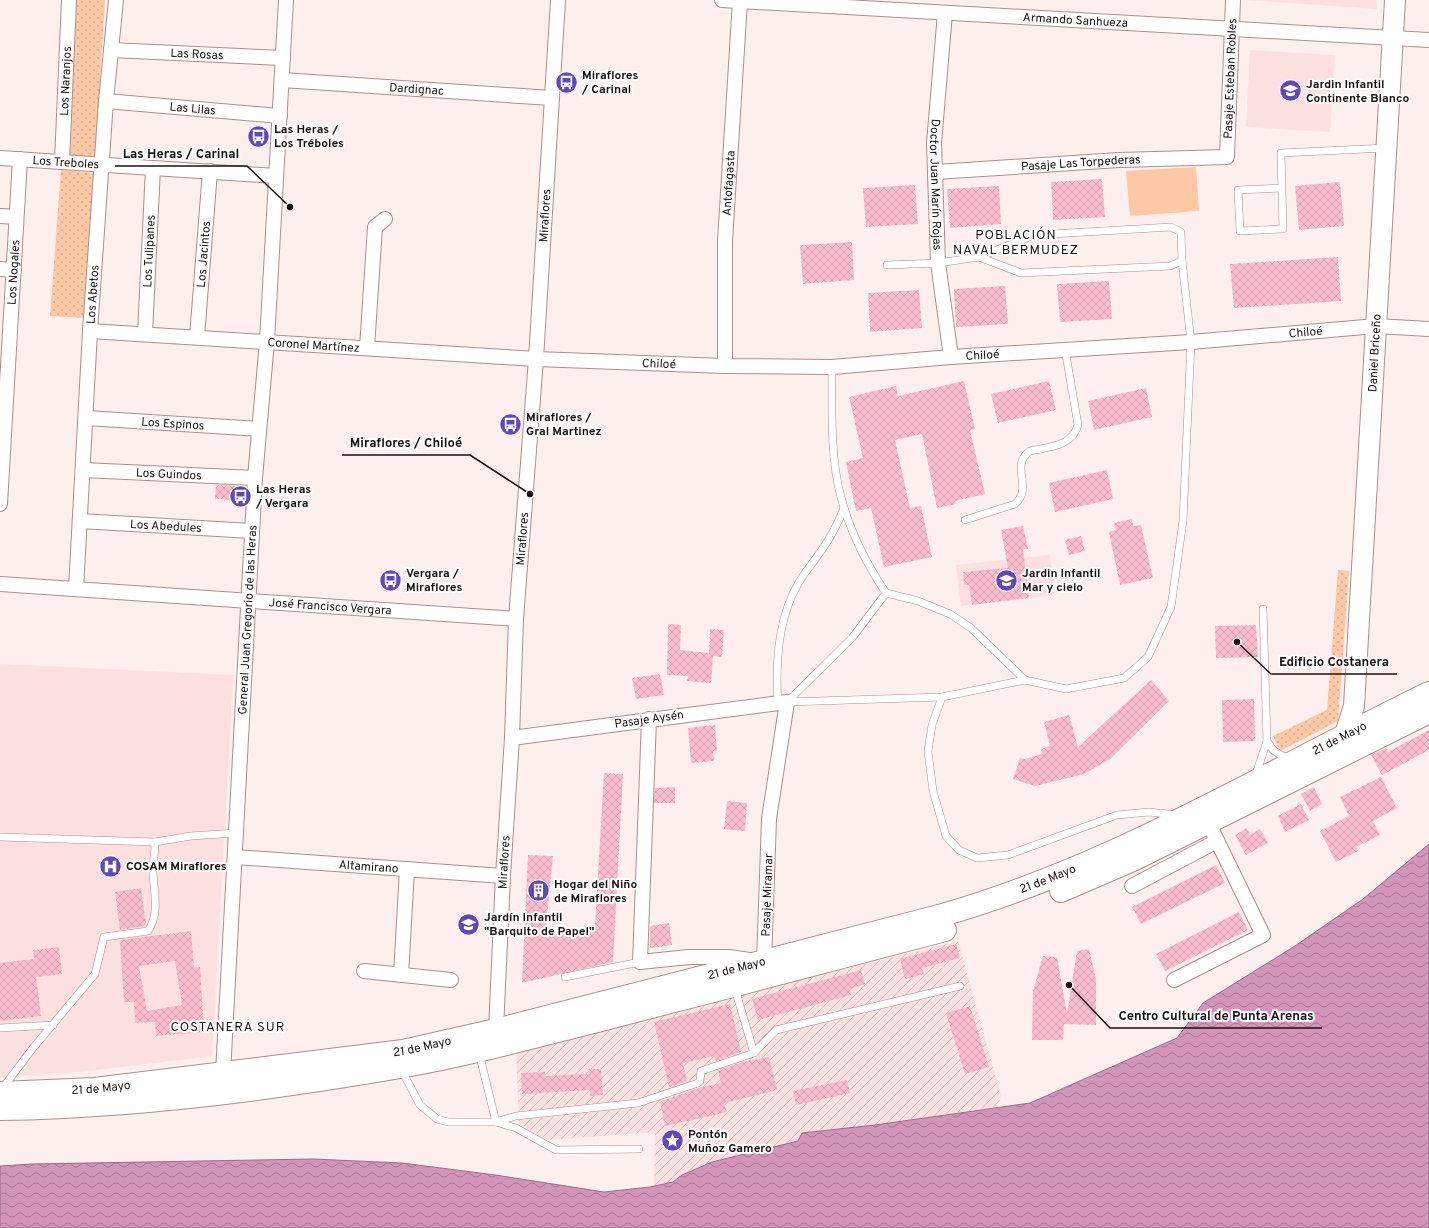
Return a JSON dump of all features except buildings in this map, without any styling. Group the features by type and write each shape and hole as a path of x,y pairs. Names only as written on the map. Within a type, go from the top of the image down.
{"main road":[{"name":"21 de Mayo","path":"0,1092 95,1089 403,1051 496,1030 939,916 1007,896 1081,867 1186,816 1344,734 1429,693"},
{"name":"21 de Mayo","path":"0,1109 59,1108 148,1102 219,1094 400,1067 479,1050 734,986 946,930 1021,907 1213,832 1429,712"}],"street":[{"name":"Los Naranjos","path":"62,162 70,0"},
{"name":"Los Abetos","path":"76,589 90,331 106,101 116,0"},
{"name":"General Juan Gregorio de las Heras","path":"223,1073 255,478 266,341 286,0"},
{"name":"Miraflores","path":"496,1030 502,876 512,738 516,619 536,359 558,0"},
{"name":"Armando Sanhueza","path":"722,0 1429,40"},
{"name":"Pasaje Esteban Robles","path":"1227,157 1233,0"},
{"name":"Daniel Briceño","path":"1344,734 1354,706 1395,0"},
{"name":"Antofagasta","path":"726,366 725,241 740,1"},
{"name":"Doctor Juan Marín Rojas","path":"945,13 934,143 938,263 950,357"},
{"name":"Las Rosas","path":"111,50 283,58"},
{"name":"Dardignac","path":"282,80 551,98"},
{"name":"Las Lilas","path":"106,101 280,116"},
{"name":"Pasaje Las Torpederas","path":"936,172 1119,160 1227,157"},
{"name":"Los Treboles","path":"0,158 276,176"},
{"name":"Los Nogales","path":"0,504 5,321 14,270 20,159"},
{"name":"Los Tulipanes","path":"145,334 153,168"},
{"name":"Los Jacintos","path":"197,337 210,171"},
{"path":"0,216 16,217"},
{"path":"367,348 375,227 385,219"},
{"path":"0,269 14,270"},
{"name":"Chiloé","path":"536,359 726,366 832,367 950,357 1191,342 1376,326 1429,329"},
{"name":"Coronel Martínez","path":"90,331 536,359"},
{"name":"Los Espinos","path":"86,418 259,429"},
{"name":"Los Guindos","path":"83,470 255,478"},
{"name":"Los Abedules","path":"80,521 252,531"},
{"name":"José Francisco Vergara","path":"0,584 516,619"},
{"name":"Pasaje Aysén","path":"512,738 782,702"},
{"name":"Pasaje Miramar","path":"764,962 769,819 782,702"},
{"path":"1354,706 1378,718"},
{"path":"649,719 640,962 689,957 730,957 764,962"},
{"path":"1132,886 1213,832 1263,935 1174,980"},
{"name":"Altamirano","path":"234,857 502,876"},
{"path":"401,975 406,869"},
{"path":"364,971 450,980"}],"lane":[{"path":"1282,188 1238,190 1240,231 1283,229 1282,188 1281,153 1386,148"},
{"path":"782,702 942,697 1025,680 1066,688 1124,678 1148,657 1171,607 1183,521 1191,342 1182,261 1181,232 1171,227 1034,235 979,257 938,263 887,265"},
{"path":"979,257 1021,273 1163,266 1182,261"},
{"path":"965,520 1015,504 1019,501 1023,492 1021,465 1026,453 1064,443 1074,435 1078,425 1065,349"},
{"path":"832,367 833,442 840,496 853,535 871,570 886,593 918,601 950,614 971,628 1025,680"},
{"path":"782,702 776,671 778,646 786,616 804,574 826,547 844,508"},
{"path":"782,702 852,638 886,593"},
{"path":"1254,781 1267,741 1263,609"},
{"path":"942,697 932,725 928,751 933,791 946,836 959,850 977,858 1008,855 1117,815 1149,812 1186,816"},
{"path":"1267,741 1279,754 1292,762"},
{"path":"0,837 156,842 191,836 236,833"},
{"path":"0,1092 33,1048 95,974 104,937 148,931 153,924 156,906 153,873 156,842"},
{"path":"565,977 640,962"},
{"path":"734,986 754,1053"},
{"path":"400,1067 420,1105 437,1119 448,1122 496,1122 516,1116 638,1103 698,1083 700,1081 701,1071 754,1053 776,1030 960,986"},
{"path":"0,1028 53,1025"},
{"path":"479,1050 496,1122"},
{"path":"496,1122 516,1128 556,1150 639,1150"}],"shaded area":[{"path":"75,0 105,0 95,158 65,156"},
{"path":"1243,0 1377,0 1377,9"},
{"name":"Jardin Infantil Continente Blanco","path":"1250,50 1335,55 1330,132 1246,127"},
{"path":"1196,167 1199,211 1130,216 1126,171"},
{"path":"61,170 95,173 84,318 50,316"},
{"name":"Jardin Infantil Mar y cielo","path":"1050,555 1055,595 961,606 956,565"},
{"path":"1338,570 1349,571 1338,721 1280,751 1273,736 1327,710"},
{"name":"COSAM Miraflores","path":"0,664 233,675 212,1056 81,1072 0,1077"},
{"path":"958,941 1001,1096 998,1106 875,1125 802,1133 798,1141 712,1162 682,1175 673,1182 654,1186 655,1132 548,1140 519,1124 516,1050"}],"water":[{"path":"1429,844 1429,1228 0,1228 0,1166 31,1164 313,1159 402,1163 495,1175 604,1192 650,1187 673,1182 682,1175 712,1162 798,1141 802,1133 875,1125 1030,1103 1177,1038 1203,1003 1295,946 1363,899"}],"place":[{"name":"Miraflores / Carinal","path":"566,82"},
{"name":"Jardin Infantil Continente Blanco","path":"1290,91"},
{"name":"Las Heras / Los Tréboles","path":"258,136"},
{"name":"Las Heras / Carinal","path":"290,207"},
{"name":"Miraflores / Gral Martinez","path":"511,424"},
{"name":"Miraflores / Chiloé","path":"530,494"},
{"name":"Las Heras / Vergara","path":"240,496"},
{"name":"Vergara / Miraflores","path":"390,580"},
{"name":"Jardin Infantil Mar y cielo","path":"1006,580"},
{"name":"Edificio Costanera","path":"1237,642"},
{"name":"COSAM Miraflores","path":"111,866"},
{"name":"Hogar del Niño de Miraflores","path":"538,891"},
{"name":"Jardín Infantil \"Barquito de Papel\"","path":"469,924"},
{"name":"Centro Cultural de Punta Arenas","path":"1069,985"},
{"name":"Pontón Muñoz Gamero","path":"672,1141"}],"district":[{"name":"POBLACIÓN NAVAL BERMUDEZ","path":"1016,242"},
{"name":"COSTANERA SUR","path":"228,1026"}]}
